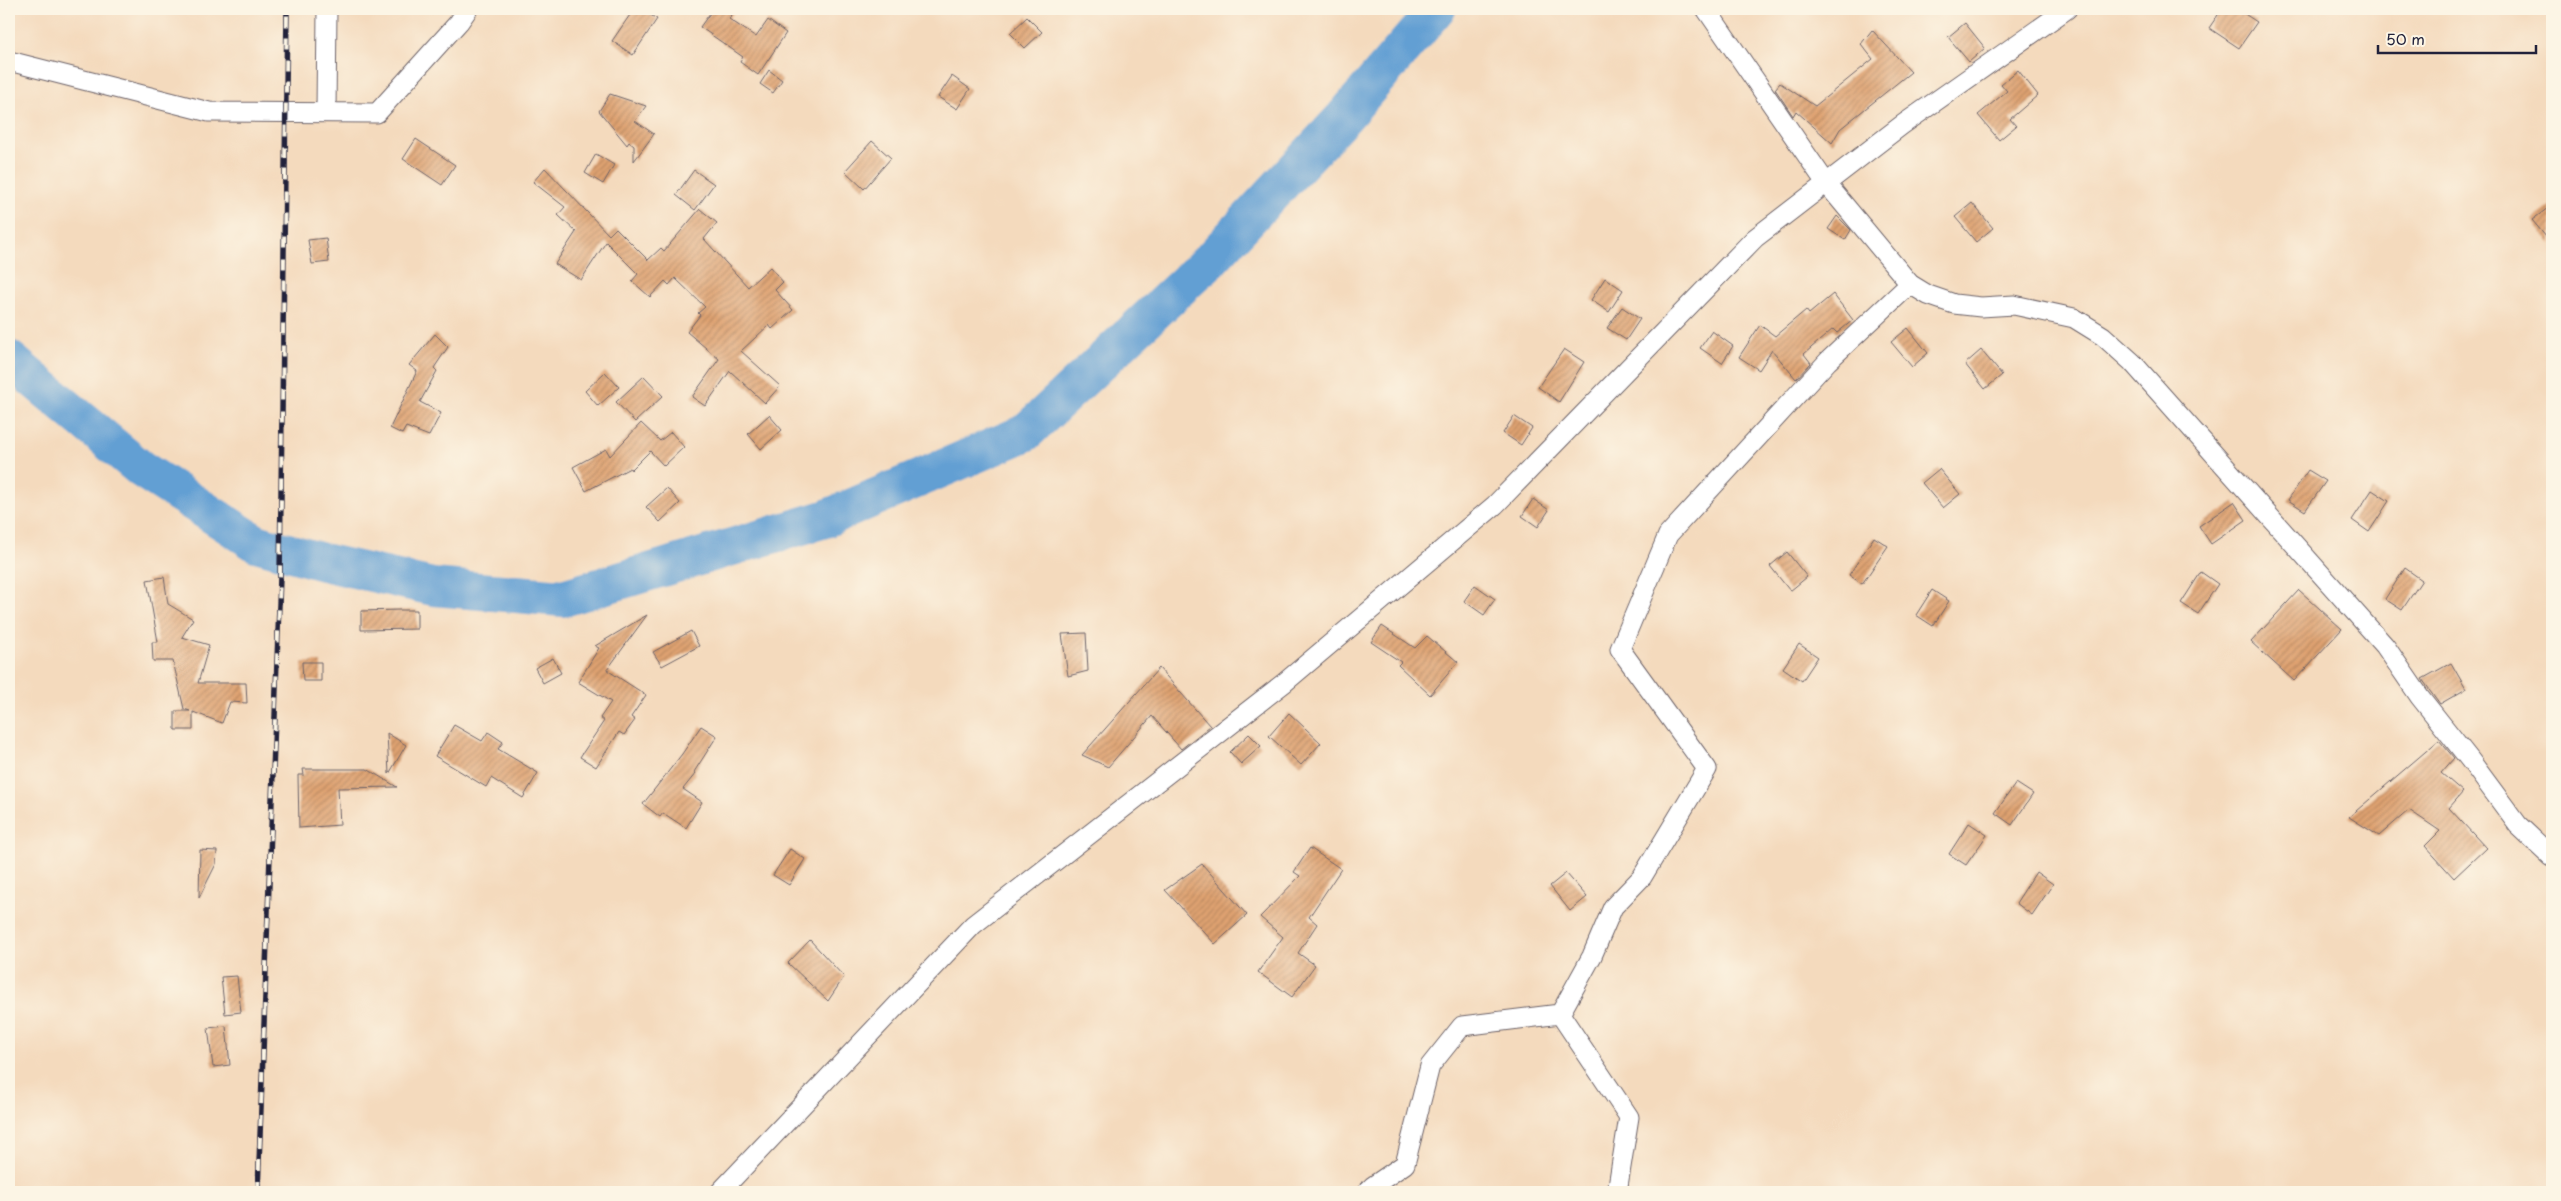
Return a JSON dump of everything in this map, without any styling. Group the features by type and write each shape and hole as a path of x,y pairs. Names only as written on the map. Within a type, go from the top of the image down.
{"street":[{"path":"326,112 327,9"},
{"path":"9,61 209,112 377,113 459,22 468,9"},
{"path":"1706,9 1826,183 1910,284 1928,295 1954,304 1981,307 2014,305 2074,318 2103,336 2152,384 2385,646 2420,697 2470,760 2518,826 2552,857"},
{"path":"720,1192 973,925 1284,683 1495,505 1755,238 1902,125 2067,9"},
{"path":"1560,1014 1592,956 1613,907 1642,877 1707,769 1620,649 1668,535 1828,361 1910,284"},
{"path":"1367,1192 1405,1164 1430,1066 1462,1026 1560,1014"},
{"path":"1560,1014 1629,1117 1618,1192"}],"building":[{"path":"634,9 641,9 657,19 633,55 612,41"},
{"path":"713,9 736,9 729,19 756,37 768,20 786,33 758,75 740,62 743,57 700,27"},
{"path":"2222,9 2237,9 2257,22 2239,48 2209,28"},
{"path":"1027,17 1042,32 1025,48 1010,33"},
{"path":"1965,23 1985,48 1969,62 1948,37"},
{"path":"1872,30 1911,72 1840,129 1832,143 1796,111 1793,116 1775,89 1780,83 1815,106 1873,59 1861,44"},
{"path":"769,70 782,80 773,93 760,84"},
{"path":"2018,70 2038,95 2010,119 2016,126 1999,140 1978,115 2007,91 2001,84"},
{"path":"952,76 970,89 957,109 938,97"},
{"path":"610,94 646,106 635,121 654,134 634,161 634,146 629,142 627,145 599,111"},
{"path":"416,139 455,165 442,185 403,159"},
{"path":"872,141 891,158 864,189 845,171"},
{"path":"596,154 614,165 603,184 585,173"},
{"path":"545,168 609,235 616,228 648,260 661,248 664,251 700,209 717,223 704,239 748,287 770,267 783,282 775,290 793,310 772,329 769,325 741,351 780,386 765,403 730,371 705,406 692,397 719,359 687,332 700,315 698,313 705,307 675,278 669,285 665,281 650,297 632,281 638,274 606,242 581,280 555,264 576,232 558,215 565,207 533,182"},
{"path":"694,170 714,184 695,210 676,195"},
{"path":"1972,203 1993,228 1976,242 1955,217"},
{"path":"2552,205 2552,244 2532,220"},
{"path":"1837,216 1851,230 1845,240 1828,229"},
{"path":"326,238 329,262 312,264 308,240"},
{"path":"1605,278 1623,290 1609,312 1591,300"},
{"path":"1833,294 1853,320 1837,333 1833,329 1804,354 1811,363 1796,379 1772,350 1759,370 1739,357 1760,325 1775,336 1806,310 1809,314"},
{"path":"1622,307 1640,319 1626,340 1607,328"},
{"path":"1908,328 1928,353 1912,367 1891,342"},
{"path":"1712,331 1733,346 1722,363 1700,348"},
{"path":"435,334 448,347 434,368 437,371 420,402 441,413 429,436 406,427 402,434 390,428 417,371 409,365"},
{"path":"1564,349 1584,362 1559,402 1538,387"},
{"path":"1981,350 2002,375 1985,389 1965,364"},
{"path":"605,372 619,387 598,406 585,391"},
{"path":"644,376 663,396 635,422 616,402"},
{"path":"769,415 782,430 761,449 748,434"},
{"path":"1514,416 1532,428 1521,445 1503,433"},
{"path":"641,423 660,441 671,432 684,447 664,466 650,451 631,470 630,468 586,491 573,467 606,449 610,456"},
{"path":"1939,469 1960,494 1943,508 1922,483"},
{"path":"2308,470 2326,481 2305,511 2288,500"},
{"path":"667,488 680,503 660,522 646,507"},
{"path":"2372,490 2389,501 2369,532 2352,520"},
{"path":"1533,499 1549,510 1538,527 1522,516"},
{"path":"2234,502 2246,520 2211,544 2199,526"},
{"path":"1874,537 1888,546 1862,584 1849,575"},
{"path":"1787,552 1807,577 1790,591 1770,566"},
{"path":"2405,568 2422,580 2402,610 2385,599"},
{"path":"2201,572 2218,584 2198,614 2181,603"},
{"path":"164,577 168,604 193,619 182,637 209,645 198,683 246,683 247,703 230,702 222,723 193,712 193,730 175,730 175,711 190,711 184,709 173,661 153,661 152,642 158,642 147,580"},
{"path":"1475,585 1495,599 1484,615 1464,601"},
{"path":"1932,590 1949,601 1933,626 1916,615"},
{"path":"2299,590 2342,629 2294,681 2251,642"},
{"path":"417,610 417,629 361,630 361,611"},
{"path":"647,615 607,670 646,695 631,717 635,720 624,735 619,732 596,767 580,757 604,721 600,718 611,702 578,682 599,648 595,646"},
{"path":"1382,626 1415,648 1427,636 1458,662 1430,695 1398,665 1401,662 1371,642"},
{"path":"691,631 699,646 662,666 653,652"},
{"path":"1086,633 1088,671 1068,676 1062,634"},
{"path":"1799,644 1818,657 1802,681 1783,668"},
{"path":"553,658 561,673 543,683 535,668"},
{"path":"302,662 321,662 321,681 303,681"},
{"path":"2451,663 2466,689 2440,704 2422,679"},
{"path":"1159,668 1210,726 1181,749 1152,716 1108,767 1082,755"},
{"path":"1289,713 1321,743 1301,765 1269,736"},
{"path":"454,725 482,741 488,732 503,742 498,749 538,773 523,798 491,778 486,787 435,756"},
{"path":"701,726 717,736 694,772 696,773 683,789 702,802 686,828 663,813 660,817 643,804"},
{"path":"387,733 406,745 389,774"},
{"path":"1249,734 1261,746 1241,764 1230,752"},
{"path":"2439,740 2454,758 2441,773 2463,792 2449,808 2486,848 2454,878 2425,846 2440,831 2409,810 2379,836 2349,817"},
{"path":"303,769 367,769 397,787 338,788 340,825 299,828 298,775 304,775"},
{"path":"2016,783 2033,794 2012,825 1995,813"},
{"path":"1969,823 1987,835 1966,865 1949,854"},
{"path":"1310,848 1341,869 1309,917 1317,924 1298,953 1315,965 1292,997 1258,972 1283,937 1260,917 1300,876 1294,872"},
{"path":"790,849 805,859 789,885 773,875"},
{"path":"200,850 217,851 216,864 199,898"},
{"path":"1202,864 1247,915 1215,944 1165,890"},
{"path":"2036,872 2053,884 2032,915 2016,903"},
{"path":"1566,873 1587,897 1570,911 1550,886"},
{"path":"810,940 844,977 828,1001 788,963"},
{"path":"237,976 241,1012 225,1014 221,977"},
{"path":"226,1026 230,1065 213,1067 208,1028"}],"waterway":[{"path":"9,359 141,469 256,543 323,562 433,587 563,598 825,519 1025,433 1211,259 1343,118 1437,9"}],"railway":[{"path":"258,1192 280,577 287,9"}]}
